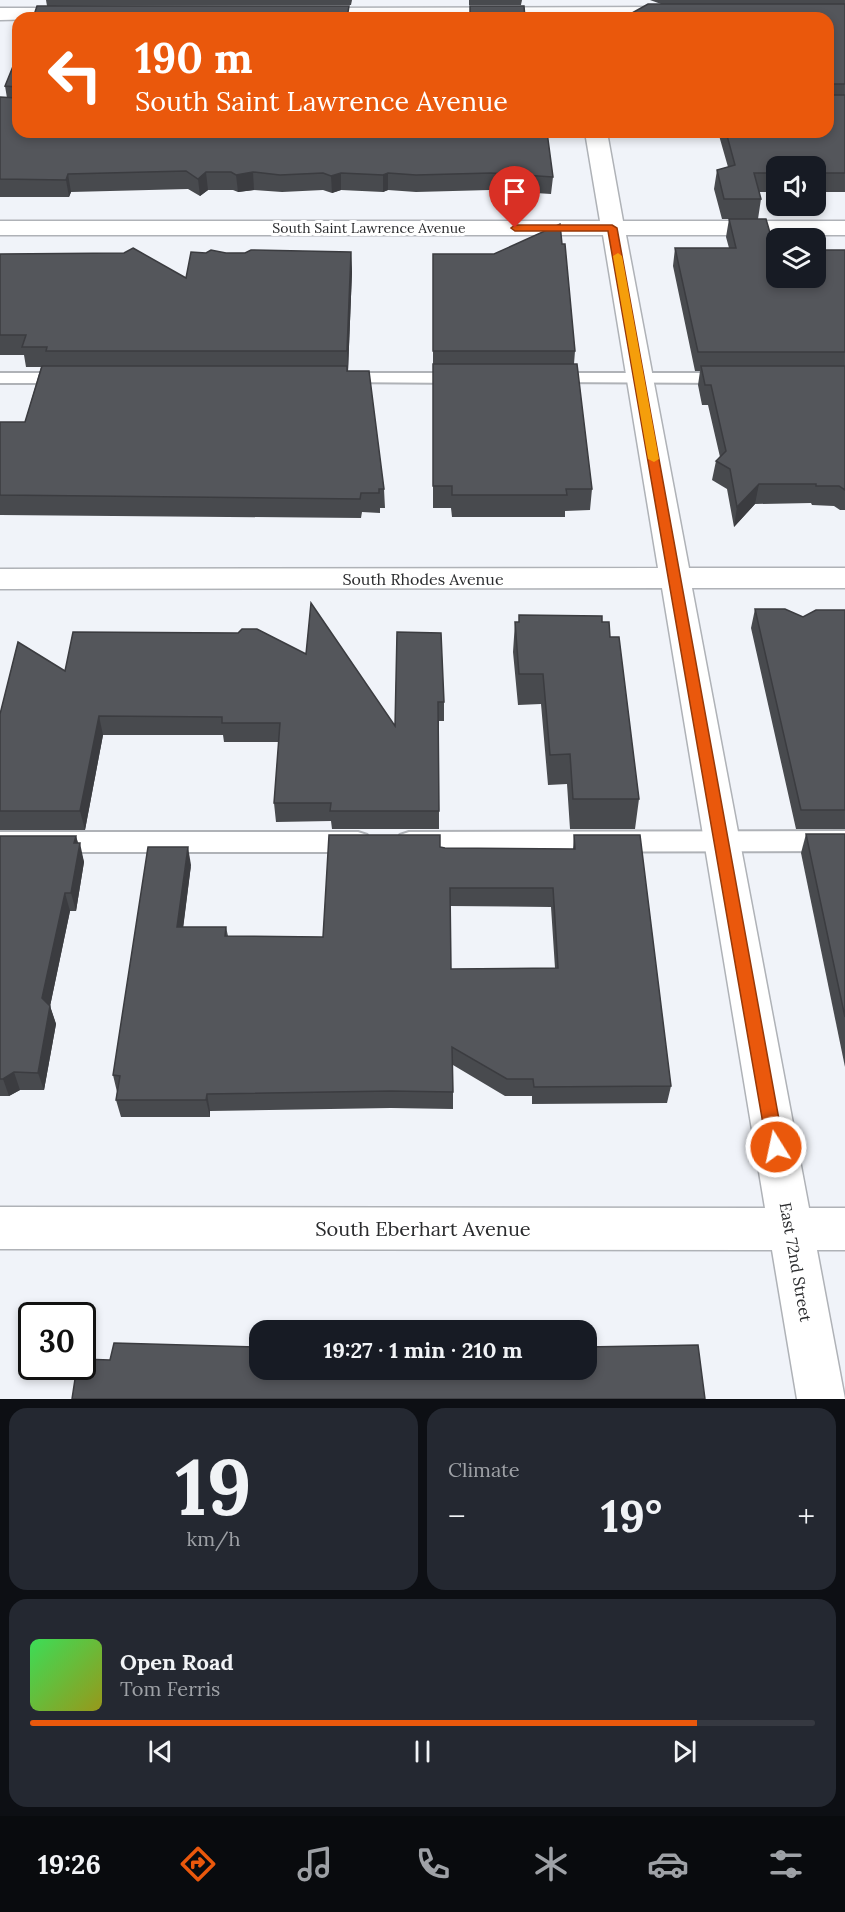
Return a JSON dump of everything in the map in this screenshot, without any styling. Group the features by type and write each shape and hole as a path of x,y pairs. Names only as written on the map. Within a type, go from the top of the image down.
{"street":[{"path":"429,12 574,10 632,12"},
{"name":"East 72nd Street","path":"597,138 821,1399"},
{"name":"South Saint Lawrence Avenue","path":"0,228 845,228"},
{"name":"South Rhodes Avenue","path":"0,579 845,578"},
{"name":"South Eberhart Avenue","path":"0,1228 845,1229"}],"lane":[{"path":"0,378 83,378"},
{"path":"320,378 486,378"},
{"path":"534,378 742,378"},
{"path":"0,842 845,841"}],"building":[{"path":"648,4 845,4 845,84 834,84 834,12 634,12"},
{"path":"37,6 349,6 348,12 35,12"},
{"path":"470,6 524,6 524,12 470,12"},
{"path":"12,69 12,87 5,86"},
{"path":"834,95 845,95 845,173 826,173 826,156 766,156 766,173 754,173 761,199 724,199 717,170 735,165 728,138 834,138"},
{"path":"0,97 12,98 12,138 548,138 553,177 491,173 416,175 388,173 383,175 341,173 331,176 323,173 280,175 253,172 236,175 231,172 206,172 198,179 186,171 68,174 66,180 0,179"},
{"path":"729,219 766,219 769,228 766,228 766,288 826,288 826,250 845,250 845,352 698,352 675,248 736,248"},
{"path":"560,224 562,244 565,244 575,351 433,351 433,254 494,254"},
{"path":"133,248 186,278 191,252 206,253 211,250 245,253 251,250 351,252 347,351 46,351 47,347 22,347 26,335 0,335 0,254 124,253"},
{"path":"433,364 577,364 592,489 566,489 567,495 452,495 452,486 433,486"},
{"path":"42,366 347,366 347,371 369,371 384,489 379,489 379,493 361,493 360,499 0,495 0,422 25,422"},
{"path":"701,366 845,366 845,490 839,486 816,486 816,484 759,484 737,507 730,469 716,461 726,451 711,385 705,385"},
{"path":"311,603 395,726 397,632 441,633 444,702 438,702 439,811 330,811 331,803 274,803 280,723 222,723 222,717 99,716 80,811 0,811 0,714 18,642 65,671 73,632 238,633 242,629 257,629 306,654"},
{"path":"755,609 785,609 803,617 816,610 845,610 845,810 801,810"},
{"path":"519,615 602,616 602,622 609,622 610,637 619,637 639,799 573,799 570,754 550,755 543,674 519,674 515,622 519,622"},
{"path":"806,834 845,834 845,1017"},
{"path":"329,835 440,835 440,847 445,848 575,849 574,835 640,835 671,1086 534,1087 533,1079 507,1079 452,1047 453,1092 207,1094 206,1100 116,1100 120,1076 113,1075 148,847 188,847 177,927 226,927 225,936 323,937","holes":["450,888 553,888 558,968 451,969"]},
{"path":"0,836 76,836 74,843 80,843 71,893 65,893 42,998 50,1006 38,1073 14,1072 3,1079 0,1079"},
{"path":"114,1343 249,1347 249,1380 597,1380 597,1347 698,1345 705,1399 72,1399 75,1380 96,1380 96,1360 110,1360"}],"slow traffic":[{"path":"618,256 654,459"}],"route":[{"path":"515,228 612,228 776,1147"}]}
